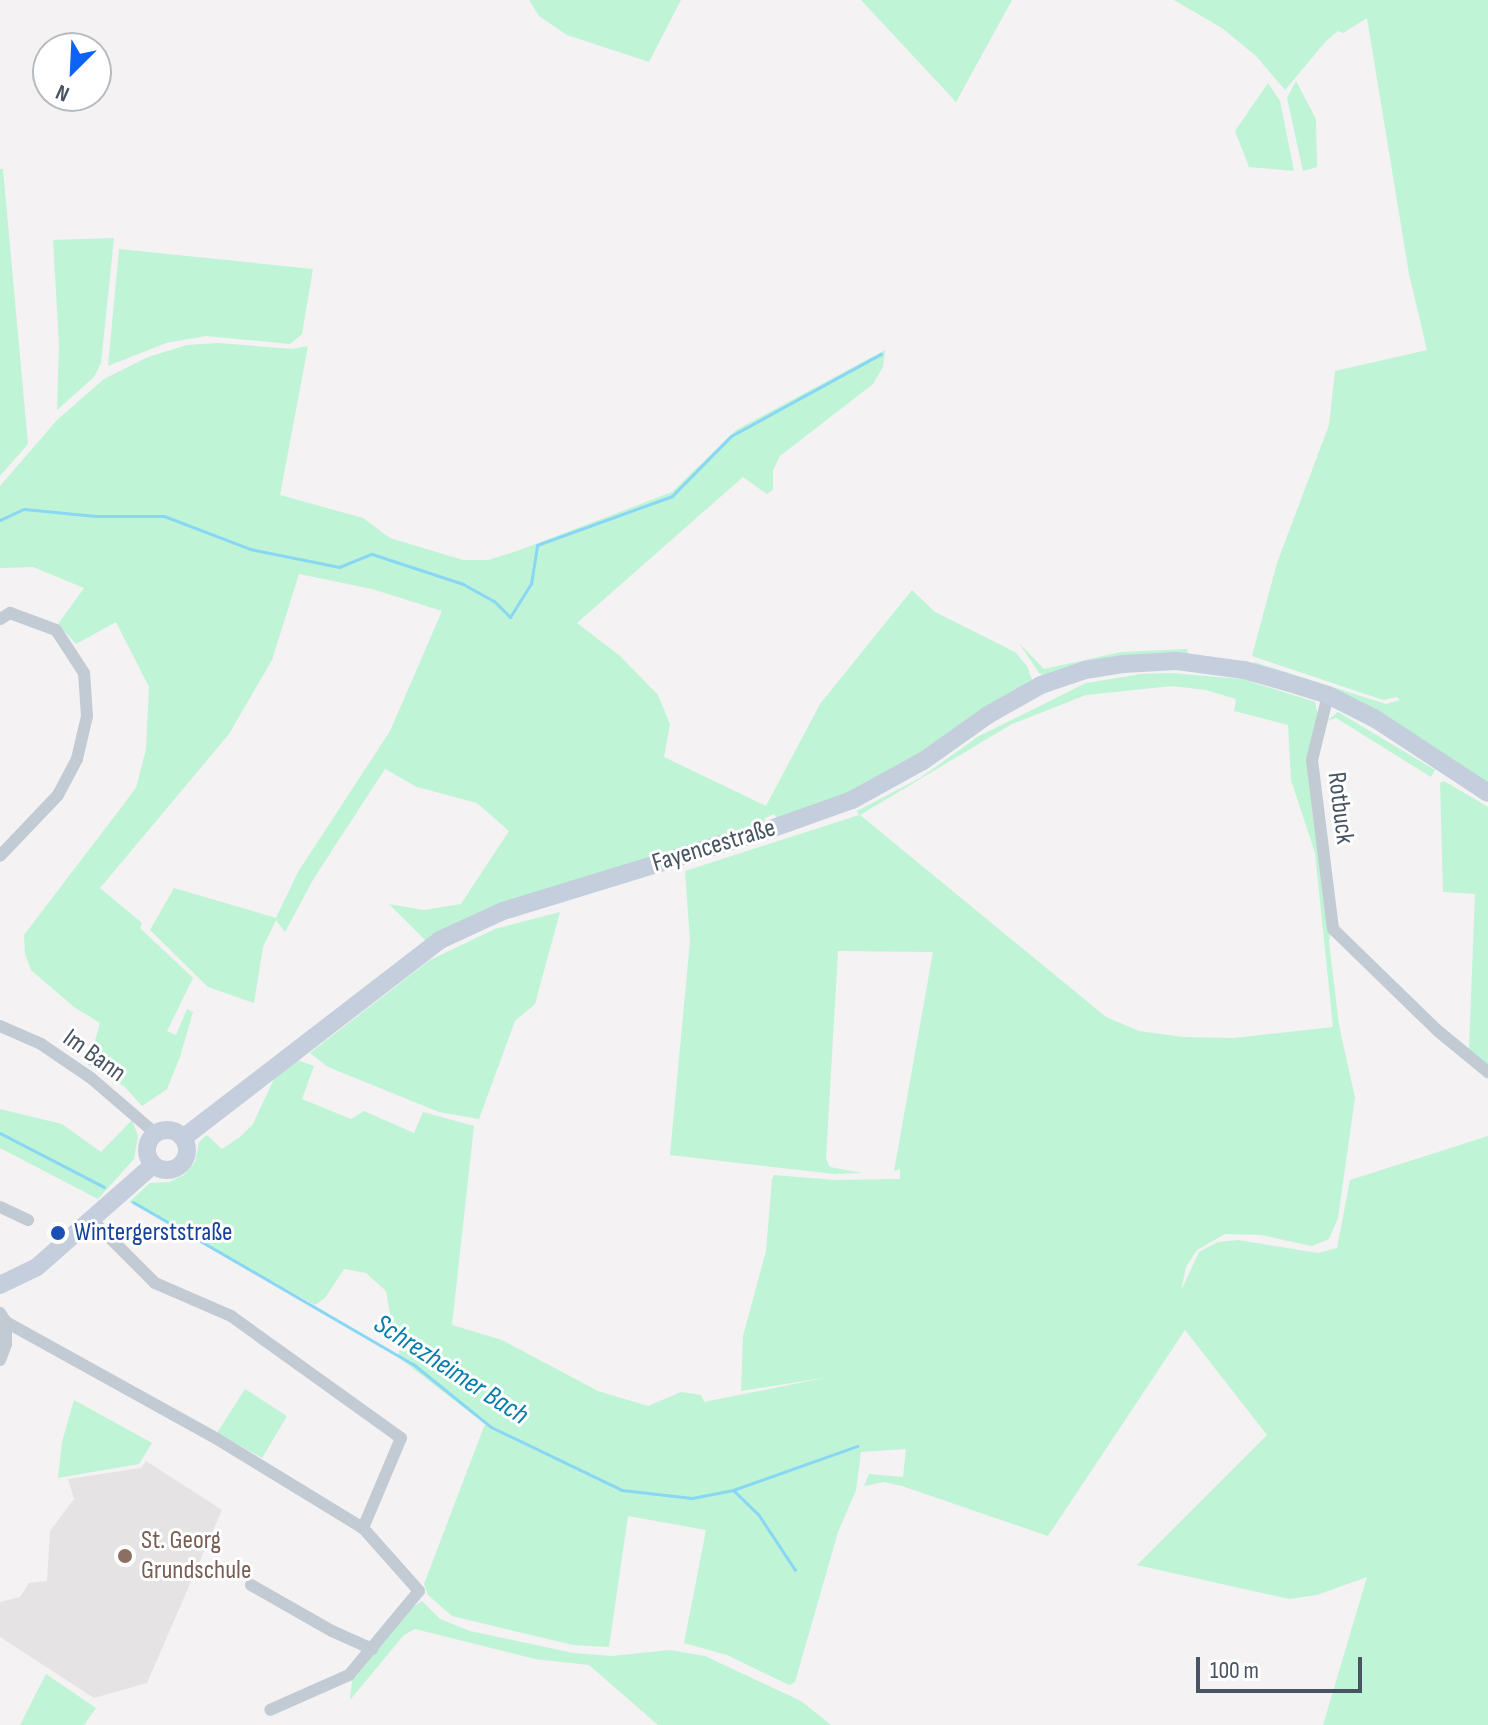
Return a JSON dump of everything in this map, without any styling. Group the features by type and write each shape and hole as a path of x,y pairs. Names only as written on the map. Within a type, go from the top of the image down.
{"street":[{"path":"0,619 10,613 56,630 84,673 87,716 77,759 58,795 0,856"},
{"name":"Fayencestraße","path":"183,1138 440,940 503,911 765,831 852,800 923,761 988,715 1041,685 1085,670 1177,661 1244,670 1283,681 1328,695 1374,718 1488,793"},
{"name":"Rotbuck","path":"1328,695 1312,760 1333,929 1438,1031 1488,1072"},
{"name":"Im Bann","path":"0,1026 41,1044 91,1078 155,1133"},
{"path":"173,1130 183,1138 187,1150 183,1162 172,1170 153,1165 146,1149 155,1133 173,1130"},
{"path":"0,1285 37,1267 153,1165"},
{"path":"0,1207 28,1220"},
{"path":"92,1220 155,1283 231,1316 401,1438 363,1528"},
{"path":"3,1317 217,1439 363,1528 419,1591 349,1675 270,1710"},
{"path":"0,1360 6,1344 3,1317"},
{"path":"251,1585 332,1631 372,1649"}],"shaded area":[{"name":"St. Georg Grundschule","path":"146,1461 222,1510 147,1683 94,1698 0,1637 0,1602 20,1597 29,1583 47,1581 50,1531 74,1499 68,1479 141,1468"}],"green space":[{"path":"529,0 681,0 649,62 567,35 539,16"},
{"path":"861,0 1012,0 956,102"},
{"path":"1174,0 1488,0 1488,788 1255,667 1254,662 1386,704 1400,700 1397,697 1383,700 1252,656 1277,563 1329,425 1335,371 1427,350 1409,274 1367,18 1343,33 1338,31 1326,41 1285,90 1256,56 1222,28"},
{"path":"1296,81 1316,119 1317,167 1303,171 1287,98"},
{"path":"1268,83 1280,101 1294,171 1249,167 1235,131"},
{"path":"0,169 3,169 28,444 0,476"},
{"path":"114,238 101,363 94,377 57,410 59,344 53,240"},
{"path":"119,249 313,269 302,334 290,344 206,336 166,343 108,366"},
{"path":"218,343 292,349 308,346 280,495 363,518 390,538 463,560 488,560 517,551 672,492 736,430 885,350 883,367 873,384 780,456 773,470 773,490 767,494 743,477 577,623 620,656 658,695 670,724 664,757 766,806 820,704 912,590 935,612 1015,652 1027,666 1033,682 912,762 849,795 780,822 774,814 765,818 763,827 426,941 389,904 424,910 461,904 509,831 477,803 417,787 385,769 314,878 285,932 276,920 263,947 254,1003 208,987 150,930 174,888 276,918 298,872 390,731 442,611 372,589 299,574 272,660 229,734 100,888 142,923 140,928 193,978 167,1031 176,1035 187,1009 193,1012 180,1057 167,1089 142,1106 125,1087 88,1065 100,1023 74,1007 31,970 25,954 24,935 136,788 146,749 149,687 116,622 76,644 58,624 84,588 33,567 0,568 0,486 57,420 104,379 148,357 187,345"},
{"path":"1019,643 1044,669 1121,652 1187,649 1189,658 1047,677 1039,673"},
{"path":"1171,673 1242,679 1315,702 1318,716 1308,756 1331,927 1329,942 1339,1025 1355,1098 1338,1218 1329,1239 1312,1246 1261,1235 1225,1234 1197,1250 1186,1267 1181,1291 1199,1252 1218,1242 1238,1240 1318,1253 1337,1248 1350,1180 1488,1136 1488,1725 1323,1725 1367,1577 1317,1595 1289,1599 1137,1565 1267,1435 1185,1330 1048,1536 902,1486 884,1482 864,1486 869,1474 903,1477 906,1449 861,1452 856,1490 838,1532 795,1682 789,1685 727,1655 684,1643 706,1530 628,1516 609,1647 573,1645 452,1616 428,1595 424,1584 485,1424 398,1357 404,1333 392,1324 386,1291 366,1273 344,1269 325,1298 315,1305 129,1202 150,1183 169,1182 184,1175 195,1162 199,1142 207,1135 222,1149 240,1137 253,1124 274,1079 297,1060 314,1066 302,1099 351,1119 364,1111 414,1133 423,1112 474,1126 452,1325 502,1340 598,1391 648,1406 681,1392 701,1395 704,1402 829,1377 741,1391 743,1336 766,1251 772,1179 774,1175 835,1180 900,1179 900,1169 894,1171 933,952 838,951 826,1159 830,1167 862,1173 834,1174 670,1155 690,941 685,871 859,815 857,811 920,778 979,736 1086,683 1141,674","holes":["1172,686 1206,690 1236,699 1234,711 1288,725 1291,780 1315,853 1333,1027 1234,1038 1183,1037 1139,1031 1106,1017 860,815 1012,724 1086,695"]},
{"path":"1338,712 1435,770 1431,777 1336,718 1327,721"},
{"path":"1444,781 1488,807 1488,1065 1469,1049 1475,894 1443,892 1440,783"},
{"path":"560,912 535,1004 515,1021 479,1119 439,1112 328,1067 310,1053 430,960 495,929"},
{"path":"0,1109 62,1124 101,1152 132,1120 138,1136 134,1159 98,1199 0,1148"},
{"path":"245,1389 287,1416 262,1458 217,1433"},
{"path":"74,1400 152,1443 139,1464 58,1478 62,1442"},
{"path":"422,1601 440,1619 470,1631 573,1653 612,1656 669,1650 705,1656 801,1701 831,1725 658,1725 589,1665 535,1659 415,1629 404,1635 350,1700 352,1681 410,1609"},
{"path":"46,1674 96,1708 84,1725 20,1725"}],"waterway":[{"path":"0,520 24,509 96,516 164,516 250,549 339,567 372,554 463,584 494,601 510,617 531,584 537,545 672,496 731,436 881,354"},
{"name":"Schrezheimer Bach","path":"0,1133 104,1187"},
{"name":"Schrezheimer Bach","path":"133,1202 413,1364 491,1427 622,1490 692,1498 733,1490 857,1446"},
{"path":"733,1490 758,1514 795,1570"}],"place":[{"name":"Wintergerststraße","path":"58,1233"},
{"name":"St. Georg Grundschule","path":"125,1556"}]}
